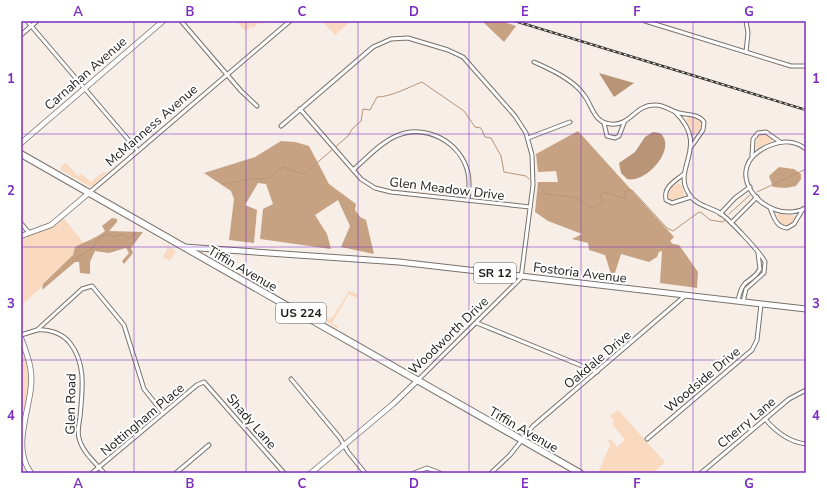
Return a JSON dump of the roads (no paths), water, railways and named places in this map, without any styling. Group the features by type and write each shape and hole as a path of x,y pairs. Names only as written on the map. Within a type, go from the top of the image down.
{"highway":[{"name":"Tiffin Avenue","path":"21,154 580,473"}],"main road":[{"name":"Fostoria Avenue","path":"184,247 399,262 806,309"}],"street":[{"path":"27,21 138,151"},
{"path":"21,35 38,21"},
{"name":"Carnahan Avenue","path":"21,143 163,21"},
{"path":"181,21 241,91 257,106"},
{"name":"McManness Avenue","path":"21,236 51,224 290,21"},
{"path":"645,21 791,66 806,66"},
{"path":"746,21 748,33 746,52"},
{"path":"281,126 373,47 391,39 408,38 448,50 468,61 515,116 528,138 533,163 530,207 522,276"},
{"path":"534,62 580,89 598,119 604,123 614,125 624,123"},
{"path":"604,123 607,136 615,138 619,136 624,123 640,108 649,105 662,106 675,112 697,116 704,122 703,130 691,147 684,174 685,187 691,197 731,222 758,253 760,269 757,274 743,285 741,301"},
{"name":"Glen Meadow Drive","path":"300,109 366,183 383,190 530,207"},
{"path":"675,112 688,130 691,147"},
{"path":"528,138 570,122"},
{"path":"353,170 396,136 415,132 432,134 451,144 464,162 469,178 468,200"},
{"path":"804,209 792,226 784,228 777,224 770,208 757,197 750,187 746,179 745,171 752,156 753,139 758,133 766,132 780,142 796,144 806,149"},
{"path":"752,156 760,150 780,142"},
{"path":"684,174 668,186 665,194 666,200 672,203 691,197"},
{"path":"720,214 735,198 750,187"},
{"path":"731,222 757,197"},
{"path":"770,208 787,212 804,209"},
{"path":"21,223 29,233"},
{"name":"Woodworth Drive","path":"311,473 418,380 477,323 522,276"},
{"path":"21,335 37,330 82,289 92,286 124,325 144,389 163,413"},
{"name":"Oakdale Drive","path":"491,473 510,455 533,426 686,295"},
{"name":"Woodside Drive","path":"647,439 752,350 757,340 762,304"},
{"path":"477,323 597,372"},
{"name":"Glen Road","path":"37,330 49,331 62,336 72,346 77,356 83,381 78,438 83,448 104,473"},
{"path":"21,338 30,364 31,373 31,387 23,437 24,459 31,473"},
{"path":"291,379 340,438 348,452 365,473"},
{"name":"Nottingham Place","path":"92,473 197,385 206,382"},
{"name":"Shady Lane","path":"206,382 284,473"},
{"name":"Cherry Lane","path":"701,473 790,399 806,390"},
{"path":"765,419 782,436 792,441 806,444"},
{"path":"176,473 209,445"},
{"path":"414,473 427,468 440,473"}],"waterway":[{"path":"222,184 269,178 283,167 304,174 348,136 352,129 361,121 363,109 370,110 377,97 394,94 422,82 464,111 475,127 481,128 485,137 491,138 501,156 504,172 526,176 529,179"},
{"path":"757,192 806,169"},
{"path":"538,184 546,194 577,198 591,208 603,203 600,195 602,193 608,193 625,198 625,191 632,190 667,228 673,231 699,212 710,220 723,222 725,220"},
{"path":"729,214 750,195"},
{"path":"74,259 93,248 97,240 106,234 113,237 123,234 129,238 136,233"}],"railway":[{"path":"515,21 806,110"}]}
